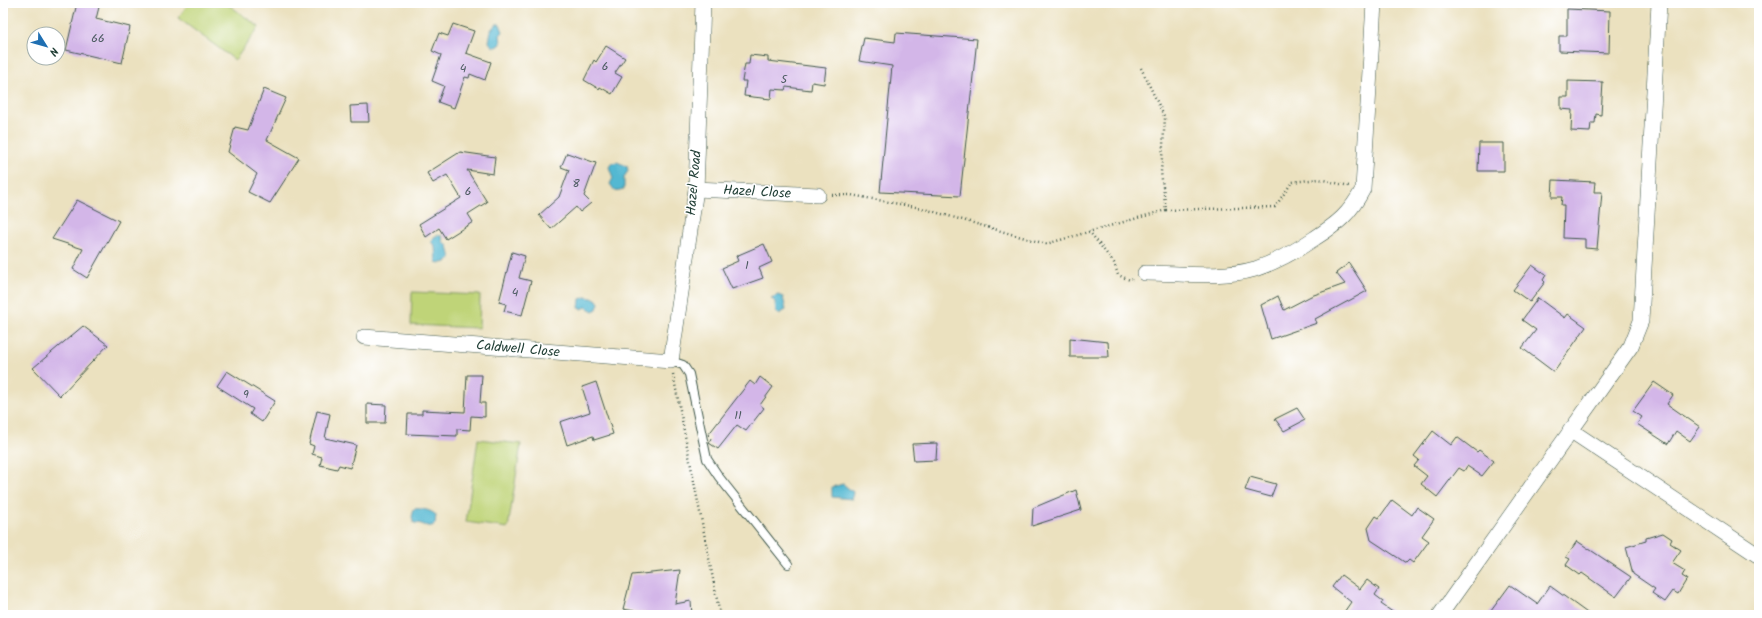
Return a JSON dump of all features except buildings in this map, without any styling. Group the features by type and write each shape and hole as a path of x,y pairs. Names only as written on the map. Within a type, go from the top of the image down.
{"street":[{"name":"Hazel Road","path":"671,361 696,189 703,3"},
{"path":"1145,273 1217,274 1254,270 1280,259 1339,223 1355,206 1363,189 1374,3"},
{"path":"1440,615 1631,346 1641,321 1659,3"},
{"name":"Hazel Close","path":"696,189 818,195"},
{"name":"Caldwell Close","path":"364,337 671,361"},
{"path":"1570,430 1759,556"}],"lane":[{"path":"671,361 683,365 689,374 707,459 719,477 788,564"}],"path":[{"path":"1141,68 1165,118 1161,172 1166,210"},
{"path":"818,195 851,195 921,208 1046,244 1166,210 1275,207 1292,182 1319,179 1363,189"},
{"path":"1089,231 1114,263 1118,275 1130,280 1145,273"},
{"path":"671,361 720,615"}],"green space":[{"path":"189,3 226,3 259,27 235,60 178,18"},
{"path":"412,292 480,295 479,328 411,325"},
{"path":"478,439 521,444 508,528 466,522"}],"water":[{"path":"496,24 500,24 503,32 500,35 501,44 497,47 492,46 489,42 491,30"},
{"path":"617,162 627,166 628,171 624,177 624,189 615,191 610,184 613,178 609,167 612,163"},
{"path":"437,235 442,236 443,242 448,246 451,259 444,263 436,262 435,246 431,242"},
{"path":"778,295 783,297 786,310 779,314 776,312 775,302 771,298"},
{"path":"586,297 596,299 599,303 597,309 593,311 586,307 582,309 579,308 580,299"},
{"path":"843,484 853,492 852,499 832,497 832,487"},
{"path":"414,509 426,510 434,513 436,515 435,524 428,526 414,523 412,517"}]}
